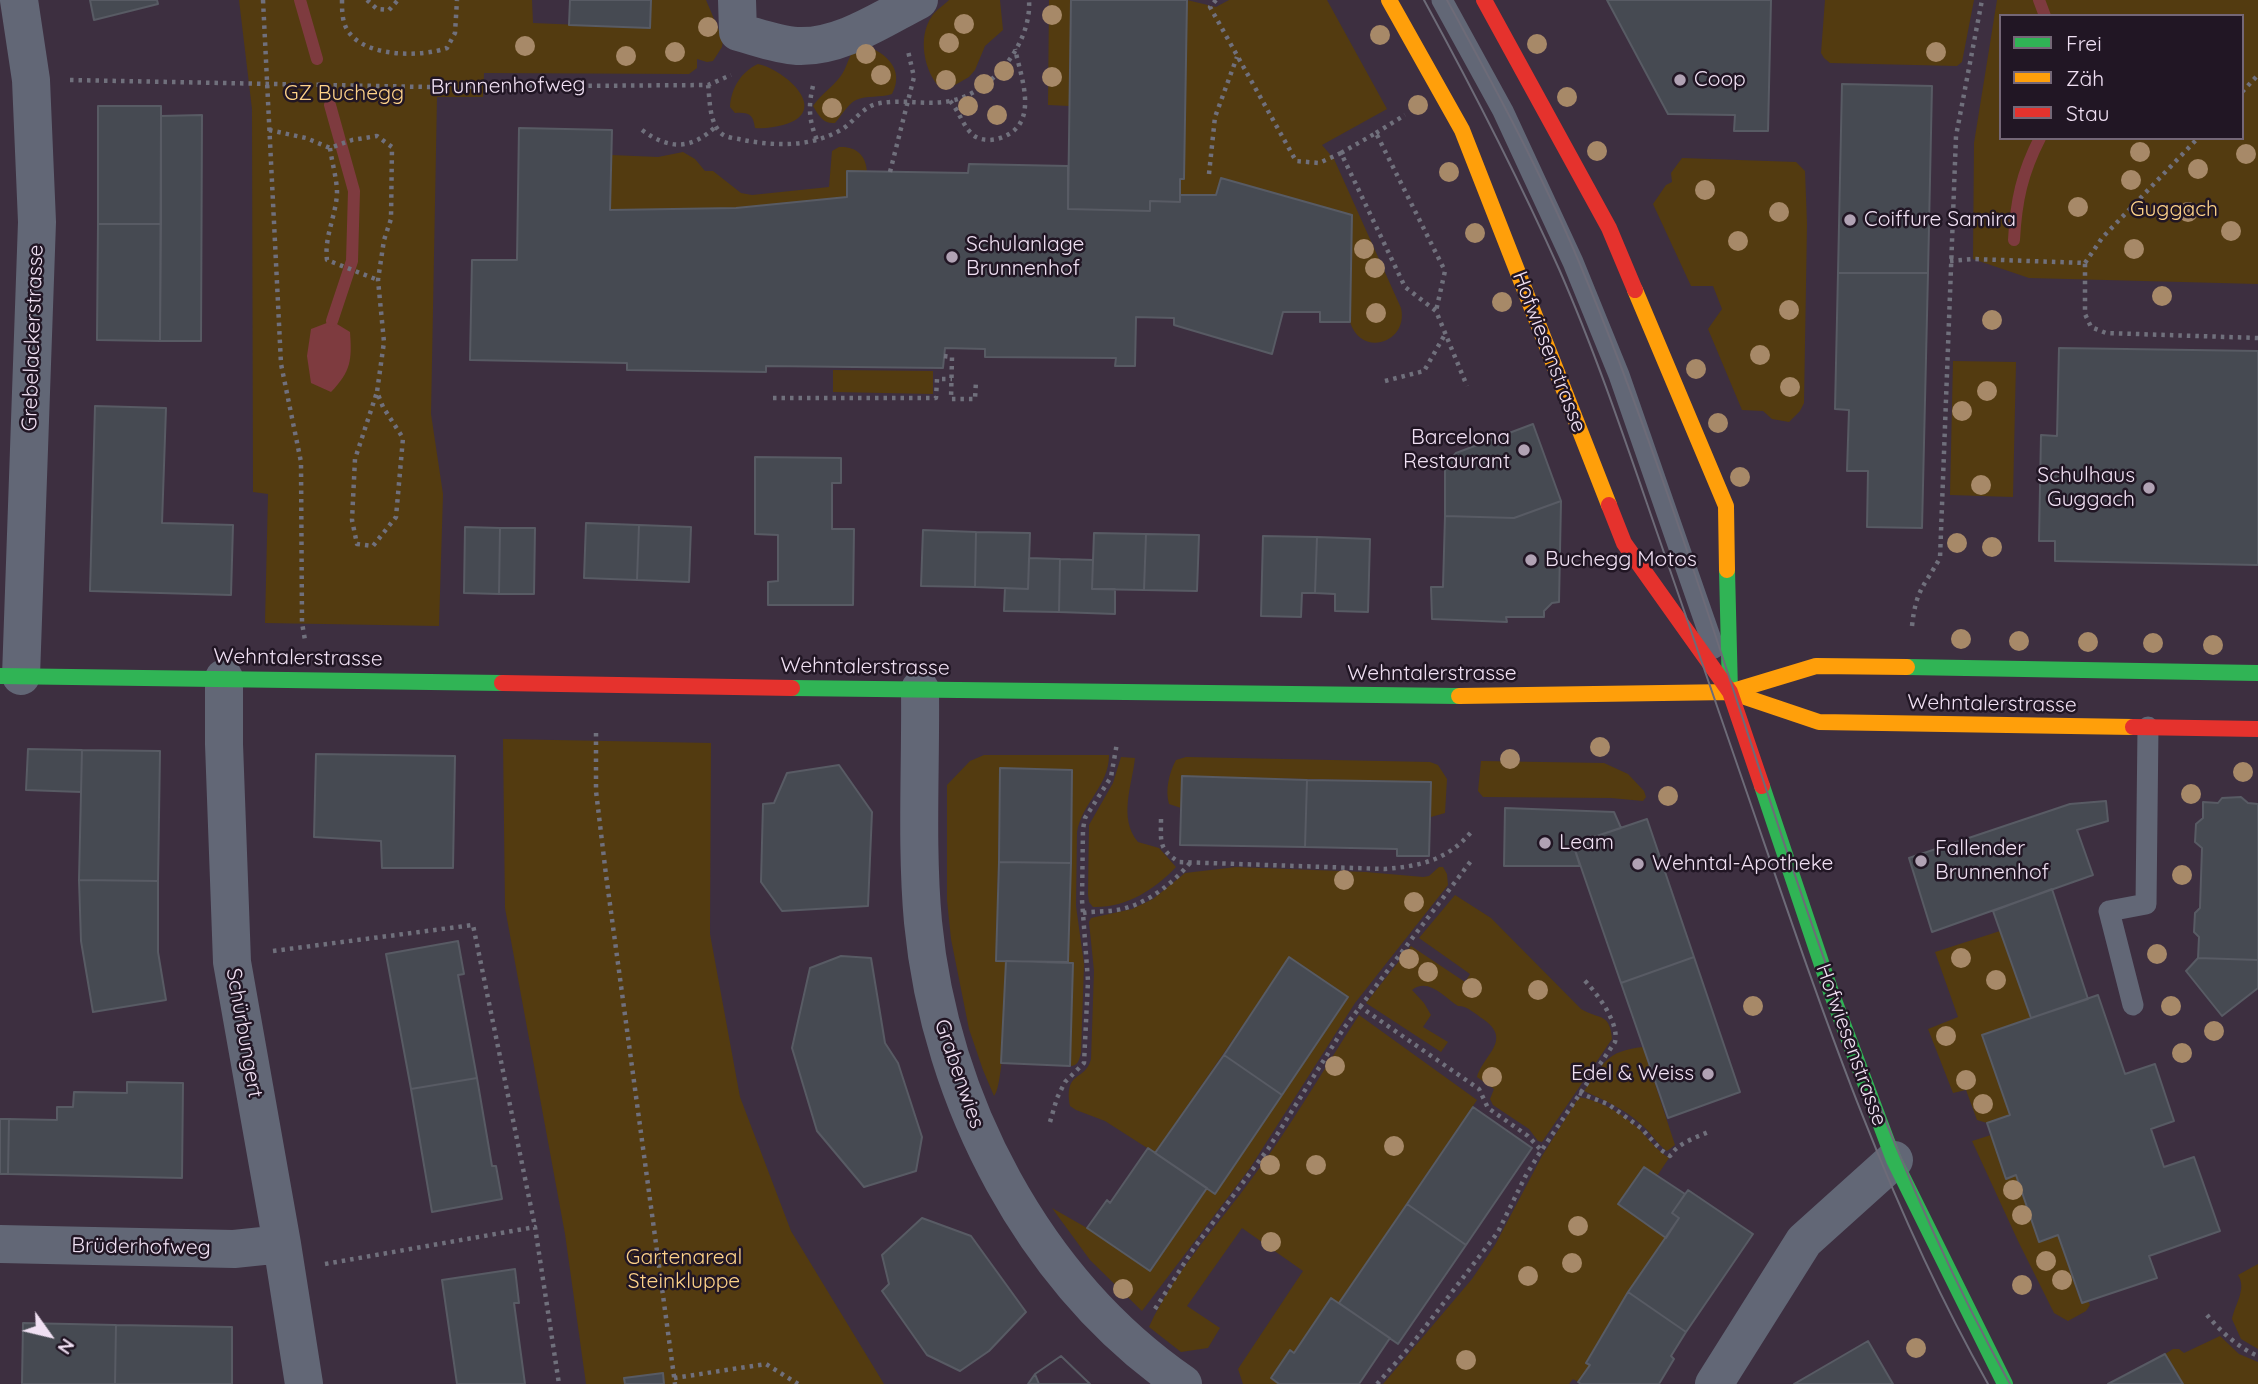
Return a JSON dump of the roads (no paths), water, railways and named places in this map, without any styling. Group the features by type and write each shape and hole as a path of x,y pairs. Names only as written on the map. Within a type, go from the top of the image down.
{"main road":[{"name":"Hofwiesenstrasse","path":"1389,0 1462,130 1624,543 1730,692 1830,992 1894,1160 2005,1384"},
{"name":"Hofwiesenstrasse","path":"1484,0 1609,228 1726,506 1730,692"},
{"name":"Wehntalerstrasse","path":"11,676 1427,697 1730,692 1816,666 2258,673"},
{"name":"Wehntalerstrasse","path":"1730,692 1819,722 2258,729"}],"street":[{"name":"Grebelackerstrasse","path":"11,676 37,222 15,81 19,0"},
{"path":"738,16 795,46 820,45 845,37 919,0"},
{"name":"Schürbungert","path":"224,678 223,744 232,962 304,1384"},
{"name":"Grabenwies","path":"920,689 919,846 923,922 933,994 953,1066 982,1140 1012,1195 1050,1254 1093,1305 1134,1346 1183,1384"},
{"path":"1714,1384 1804,1241 1894,1160"},
{"name":"Brüderhofweg","path":"0,1244 234,1249 282,1244"}],"lane":[{"name":"Hofwiesenstrasse","path":"1442,0 1503,111 1573,262 1619,375 1730,692"},
{"path":"2133,1005 2109,911 2147,904 2148,727"}],"waterway":[{"path":"300,0 317,59"},
{"path":"2039,0 2044,14"},
{"path":"330,105 354,191 352,261 332,321"},
{"path":"2014,240 2021,188 2039,140"}],"tram line":[{"path":"1424,0 1511,167 1573,303 1625,440 1799,944 1854,1094 1916,1241 1988,1384"},
{"path":"1447,0 1533,162 1579,262 1685,543 1829,972 1882,1112 1942,1250 2010,1384"}],"place":[{"name":"Coop","path":"1680,80"},
{"name":"Coiffure Samira","path":"1850,220"},
{"name":"Schulanlage Brunnenhof","path":"952,257"},
{"name":"Barcelona Restaurant","path":"1524,450"},
{"name":"Schulhaus Guggach","path":"2149,488"},
{"name":"Buchegg Motos","path":"1531,560"},
{"name":"Leam","path":"1545,843"},
{"name":"Fallender Brunnenhof","path":"1921,861"},
{"name":"Wehntal-Apotheke","path":"1638,864"},
{"name":"Edel & Weiss","path":"1708,1074"}],"park label":[{"name":"GZ Buchegg","path":"344,94"},
{"name":"Guggach","path":"2174,210"},
{"name":"Gartenareal Steinkluppe","path":"684,1270"}]}
